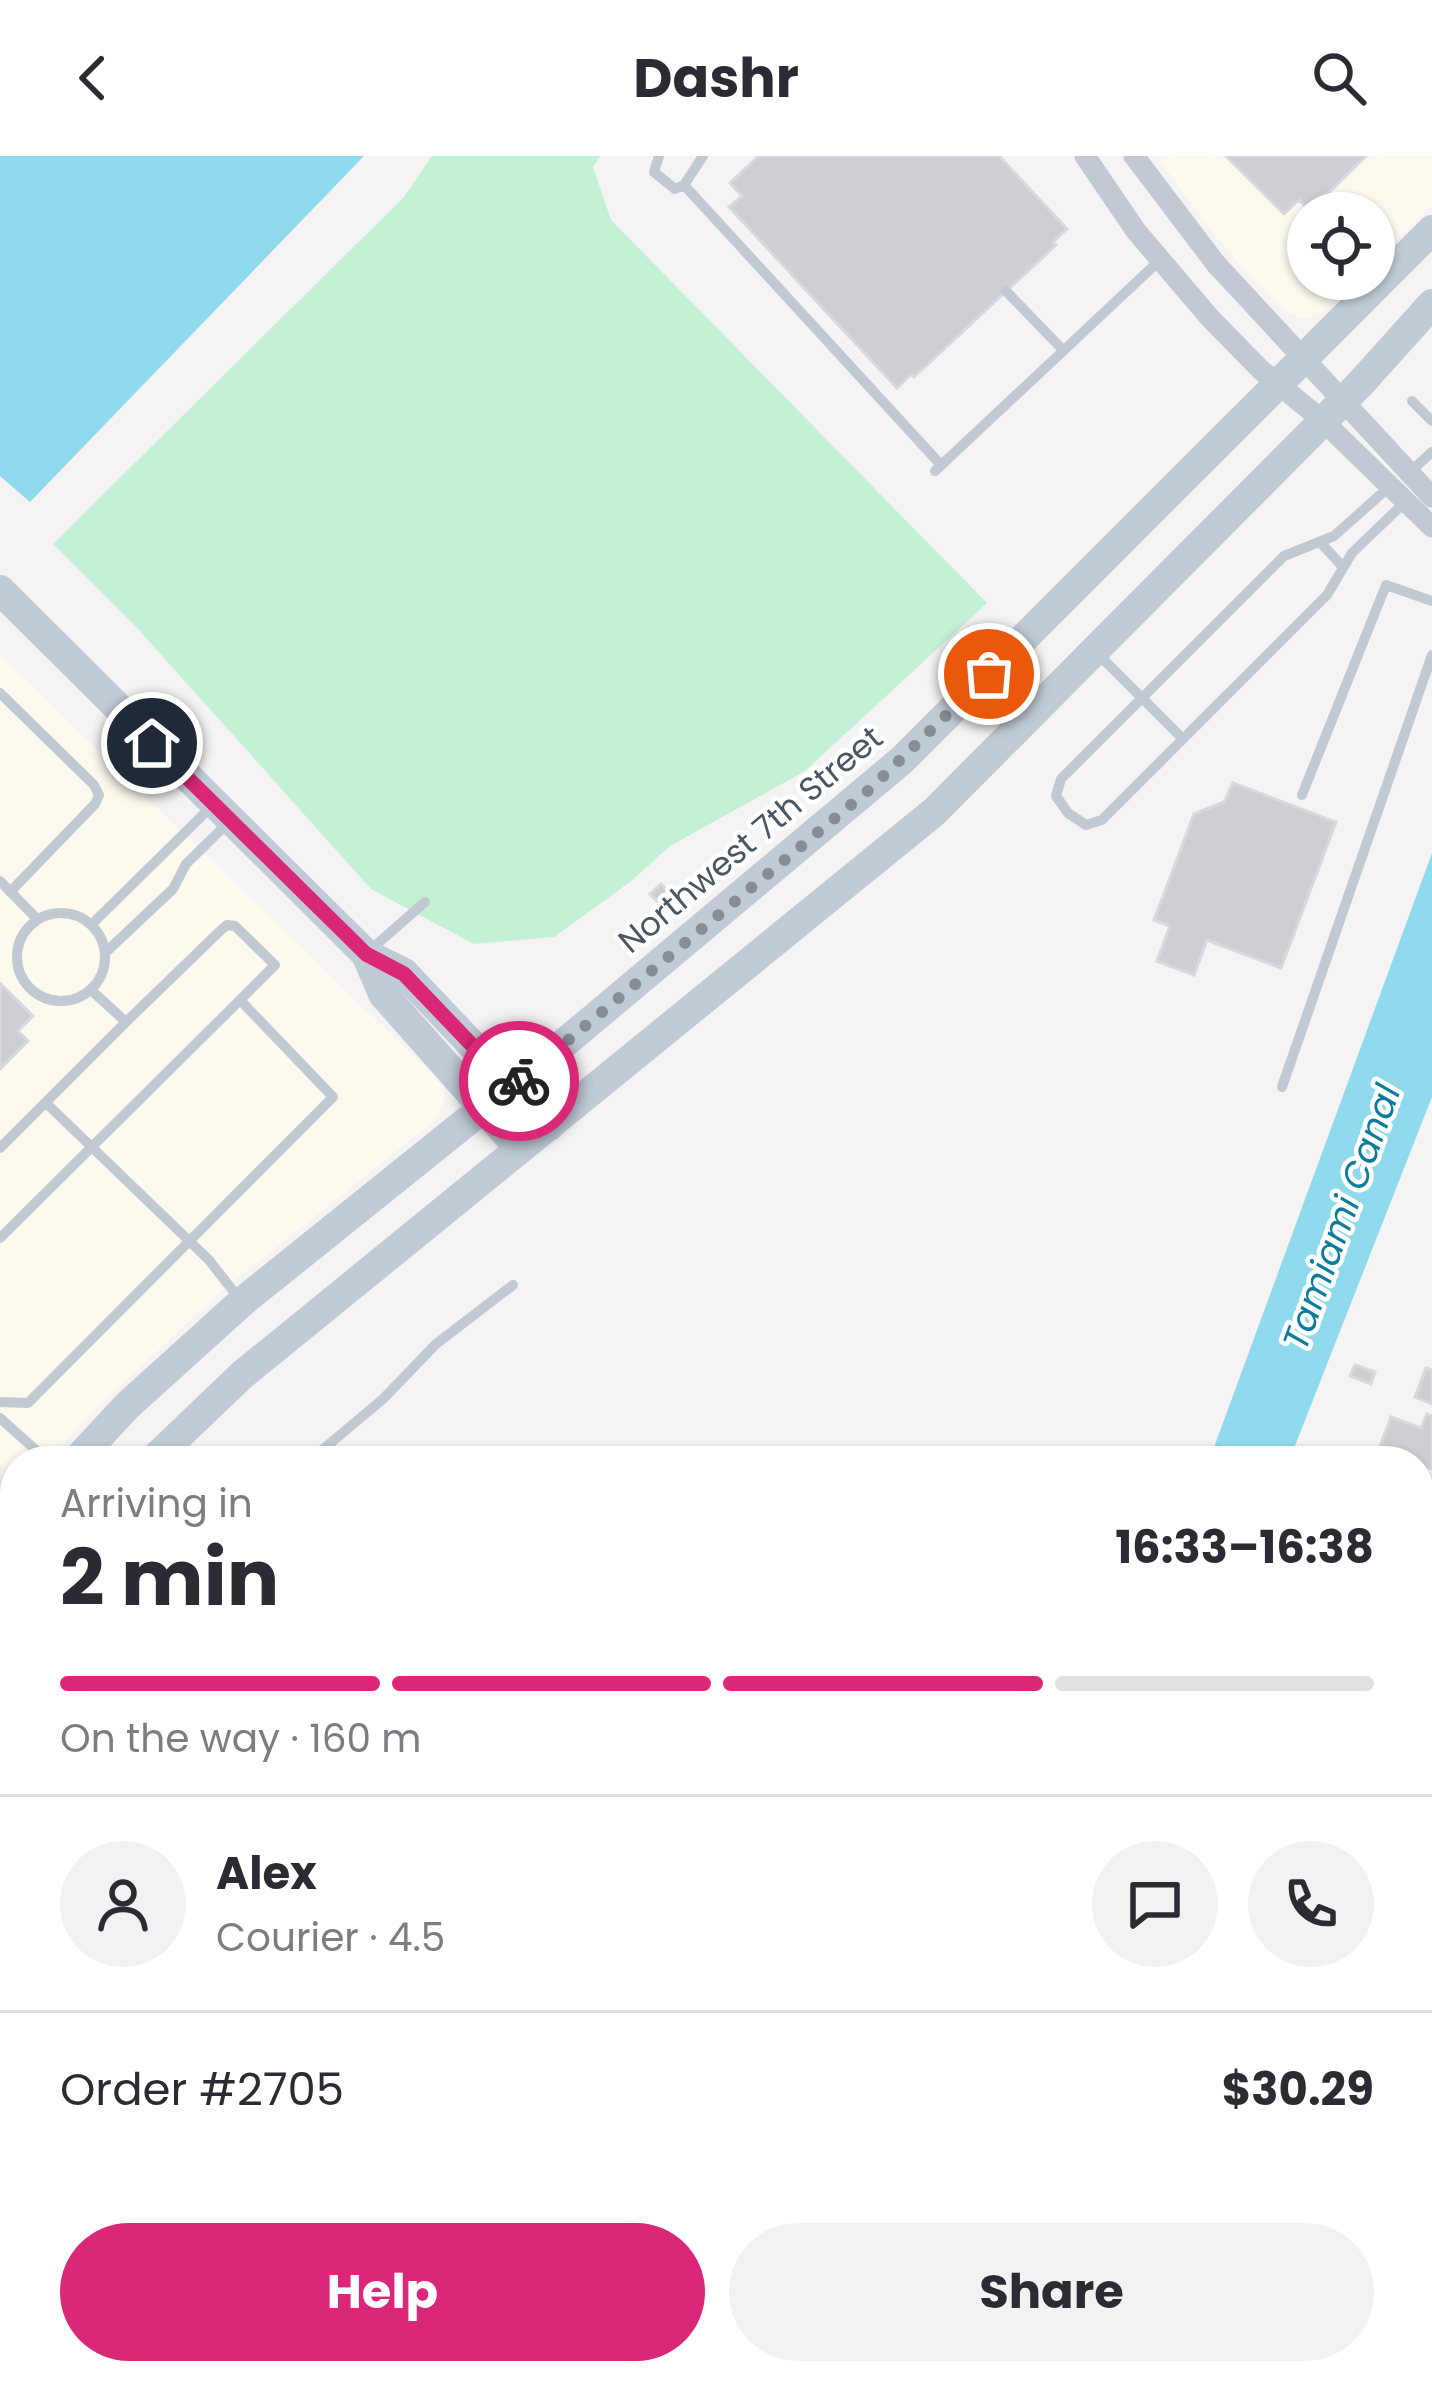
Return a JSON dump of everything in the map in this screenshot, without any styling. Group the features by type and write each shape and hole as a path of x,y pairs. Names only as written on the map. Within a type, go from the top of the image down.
{"main road":[{"name":"Northwest 7th Street","path":"90,1446 242,1302 512,1087 902,760 1432,230"},
{"path":"170,1446 242,1375 906,838 1095,652 1432,304"},
{"path":"0,590 366,954 404,974 549,1126"},
{"path":"366,954 382,994 520,1149"}],"street":[{"path":"1085,156 1160,260 1277,384 1331,411 1410,472 1432,497"},
{"path":"1134,156 1203,249 1304,358 1331,411 1397,495 1432,527"}],"lane":[{"path":"659,156 654,164 657,178 675,189 684,185 703,156"},
{"path":"684,185 938,468 1160,260"},
{"path":"1006,291 1063,350"},
{"path":"1412,401 1432,422"},
{"path":"1410,472 1432,452"},
{"path":"1397,495 1352,553 1327,595 1102,820 1086,825 1068,813 1056,796 1056,787 1285,556 1320,542 1397,495"},
{"path":"1320,542 1343,567"},
{"path":"1302,796 1386,585 1432,601"},
{"path":"1095,652 1183,739"},
{"path":"1282,1088 1432,655"},
{"path":"0,693 99,795 10,892"},
{"path":"92,924 222,813"},
{"path":"106,952 173,889 222,813"},
{"path":"0,881 37,919"},
{"path":"366,954 425,902"},
{"path":"71,913 92,924 106,952 103,972 91,990 67,1001 41,997 22,979 17,952 20,939 48,914 71,913"},
{"path":"0,1148 230,925 275,965 0,1238"},
{"path":"91,990 126,1022"},
{"path":"0,1402 28,1403 333,1097 240,1000"},
{"path":"46,1103 188,1240 242,1302"},
{"path":"327,1446 383,1399 436,1344 513,1286"},
{"path":"0,1418 31,1446"}],"shaded area":[{"path":"1157,156 1432,156 1432,205 1395,241 1395,192 1287,192 1287,300 1334,300 1321,313 1305,319 1290,314 1245,271"},
{"path":"0,655 439,1081 444,1105 434,1121 219,1293 61,1446 0,1446"}],"green space":[{"path":"432,156 601,156 593,167 611,220 987,603 805,771 670,846 630,882 554,937 474,944 371,889 139,630 53,544 404,197"}],"water":[{"path":"0,156 364,156 30,502 0,476"},
{"name":"Tamiami Canal","path":"1432,853 1432,1097 1295,1446 1215,1446"}],"building":[{"path":"759,156 999,156 1067,229 1053,242 1056,245 897,388 729,207 742,196 730,183"},
{"path":"1226,156 1366,156 1329,192 1287,192 1284,214"},
{"path":"1233,783 1336,822 1281,968 1207,940 1194,975 1157,961 1170,926 1154,920 1194,814 1224,802"},
{"path":"661,884 676,900 666,910 650,894"},
{"path":"0,983 33,1016 18,1031 28,1041 0,1069"},
{"path":"1355,1365 1375,1372 1371,1384 1350,1376"},
{"path":"1426,1368 1432,1370 1432,1404 1415,1397"},
{"path":"1427,1414 1432,1416 1432,1446 1380,1446 1391,1417 1421,1428"}],"way so far":[{"path":"519,1081 870,789 989,674"}],"route":[{"path":"152,743 366,954 404,974 512,1087 519,1081"}]}
